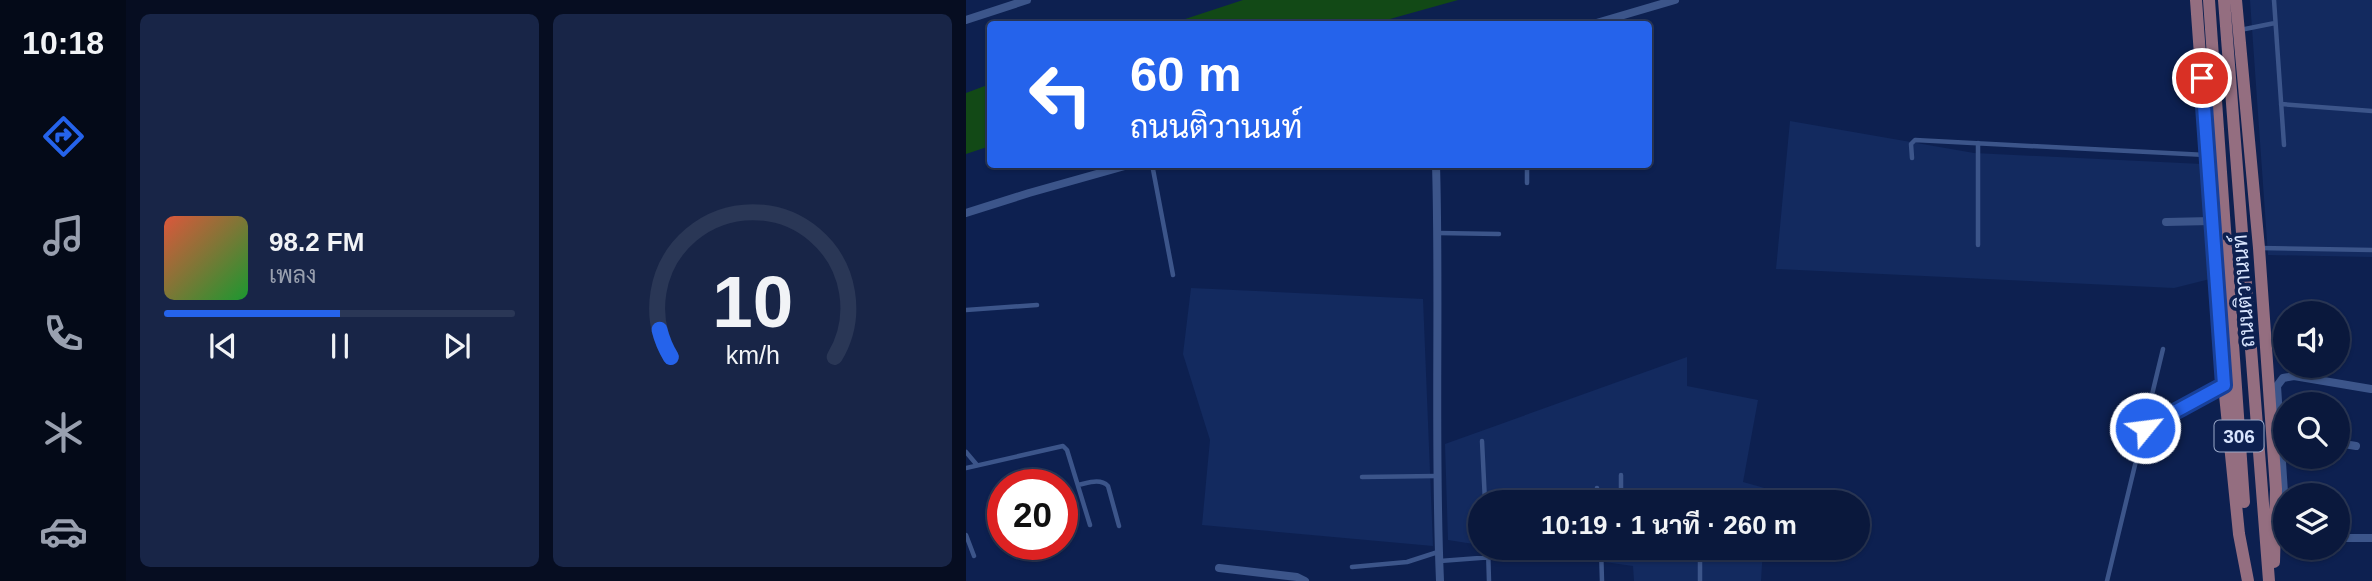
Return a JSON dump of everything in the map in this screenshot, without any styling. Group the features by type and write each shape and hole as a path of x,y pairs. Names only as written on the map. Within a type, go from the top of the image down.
{"main road":[{"name":"ถนนติวานนท์","path":"2196,0 2224,385 2239,534 2248,581"},
{"name":"ถนนติวานนท์","path":"2208,0 2248,581"},
{"name":"ถนนติวานนท์","path":"2224,0 2269,580"},
{"name":"ถนนติวานนท์","path":"2236,0 2259,248 2276,489 2274,561 2269,580"}],"street":[{"path":"966,20 1027,0"},
{"path":"1603,21 1675,0"},
{"path":"966,213 1118,168"},
{"path":"1436,168 1436,476 1440,581"},
{"path":"2166,222 2211,221"},
{"path":"2278,392 2277,386 2283,378 2294,376 2371,389"},
{"path":"2350,445 2356,446"},
{"path":"2350,538 2372,538"},
{"path":"1219,568 1297,576 1305,581"}],"lane":[{"path":"2274,0 2284,145"},
{"path":"2239,31 2276,23"},
{"path":"2281,104 2372,111"},
{"path":"1912,158 1911,145 1915,140 2207,155"},
{"path":"1978,245 1979,143"},
{"path":"1153,168 1173,275"},
{"path":"1527,168 1527,183"},
{"path":"1438,233 1499,234"},
{"path":"2259,248 2372,250"},
{"path":"966,310 1037,305"},
{"path":"2107,581 2163,349"},
{"path":"2145,428 2224,385"},
{"path":"1482,441 1484,490"},
{"path":"966,468 1063,446 1073,469"},
{"path":"966,452 977,465"},
{"path":"1621,475 1621,490"},
{"path":"1362,477 1436,476"},
{"path":"1090,525 1078,485 1097,481 1108,486 1119,526"},
{"path":"966,536 974,556"},
{"path":"1352,567 1439,556 1468,557"},
{"path":"1488,560 1489,581"},
{"path":"1601,560 1602,581"},
{"path":"1700,560 1700,581"}],"shaded area":[{"path":"1243,0 1458,0 1383,21 1179,21"},
{"path":"2250,0 2372,0 2372,257 2268,255"},
{"path":"987,85 987,147 966,154 966,93"},
{"path":"1790,121 1974,153 2202,164 2210,279 2174,288 1776,269"},
{"path":"1191,288 1423,299 1433,546 1202,525 1210,440 1183,354"},
{"path":"1687,357 1687,386 1758,400 1743,482 1768,490 1468,490 1468,543 1448,540 1445,444"},
{"path":"1590,560 1762,560 1761,581 1634,581 1633,566"}],"route":[{"path":"2145,428 2224,385 2202,78"}]}
